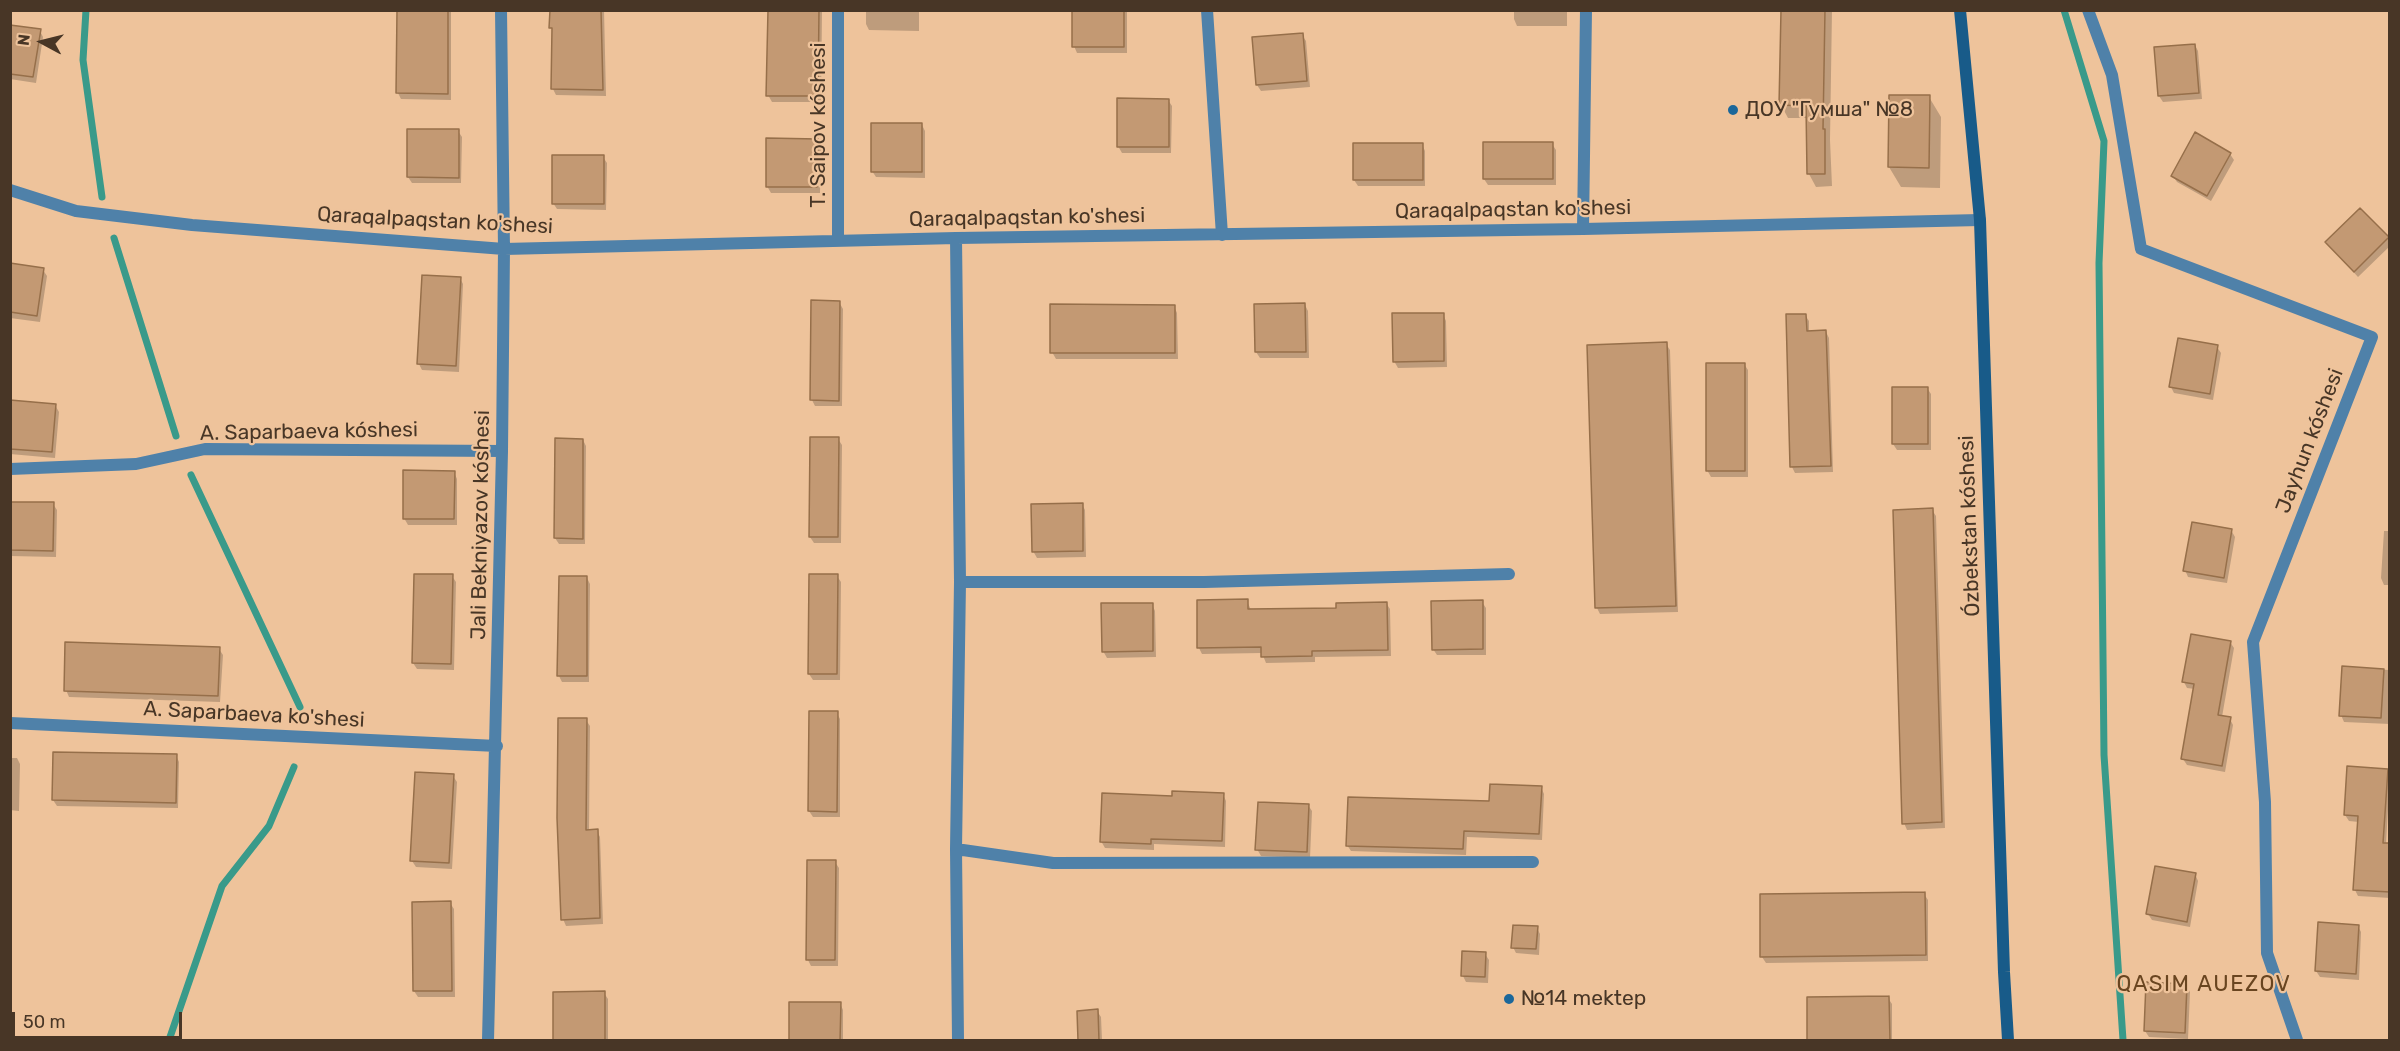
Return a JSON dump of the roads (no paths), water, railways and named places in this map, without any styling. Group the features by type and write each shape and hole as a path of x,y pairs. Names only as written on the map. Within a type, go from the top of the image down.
{"street":[{"name":"Jali Bekniyazov kóshesi","path":"488,1041 497,746 502,451 504,249 501,10"},
{"name":"T. Saipov kóshesi","path":"838,10 838,240"},
{"path":"1207,10 1222,235"},
{"path":"1583,229 1586,10"},
{"name":"Ózbekstan kóshesi","path":"1960,10 1980,220 2008,1041"},
{"name":"Jayhun kóshesi","path":"2088,10 2112,75 2141,249 2372,337 2253,642 2265,802 2267,953 2297,1041"},
{"name":"Qaraqalpaqstan ko'shesi","path":"10,190 76,211 192,225 504,249 838,240 1583,229 1980,220"},
{"path":"956,238 960,582 956,849 958,1041"},
{"name":"A. Saparbaeva kóshesi","path":"10,469 136,464 205,449 502,451"},
{"path":"960,582 1204,582 1509,574"},
{"name":"A. Saparbaeva ko'shesi","path":"10,723 497,746"},
{"path":"956,849 1053,863 1533,862"}],"waterway":[{"path":"86,10 83,60 102,197"},
{"path":"2064,10 2104,141 2099,263 2104,755 2123,1040"},
{"path":"114,238 176,436"},
{"path":"191,475 300,707"},
{"path":"169,1040 222,886 269,826 294,767"}],"place":[{"name":"ДОУ \"Гумша\" №8","path":"1733,110"},
{"name":"№14 mektep","path":"1509,999"}],"district":[{"name":"QASIM AUEZOV","path":"2204,985"}]}
